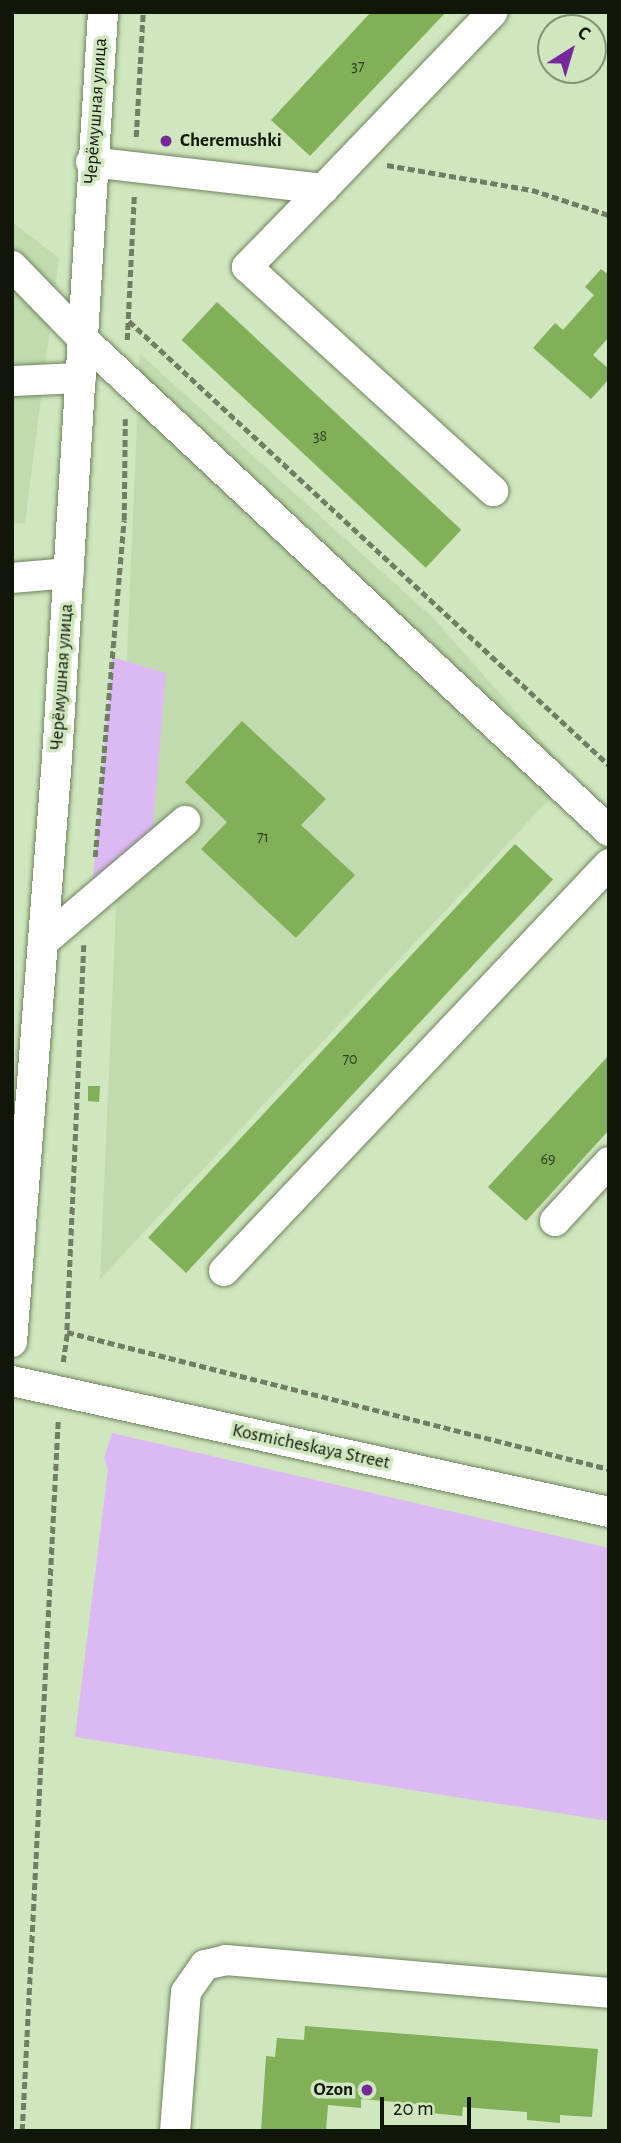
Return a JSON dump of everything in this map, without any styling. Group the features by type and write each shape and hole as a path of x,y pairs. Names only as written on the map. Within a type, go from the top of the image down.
{"street":[{"name":"Черёмушная улица","path":"12,1342 24,1036 43,942 84,340 91,162 103,12"},
{"path":"493,12 247,267 493,491"},
{"path":"91,162 323,189"},
{"path":"12,266 84,340 609,831"},
{"path":"12,382 81,378"},
{"path":"12,578 69,573"},
{"path":"43,942 185,821"},
{"path":"224,1271 609,864"},
{"path":"555,1221 609,1162"},
{"name":"Kosmicheskaya Street","path":"12,1381 609,1512"},
{"path":"175,2131 186,1992 205,1965 226,1960 609,1993"}],"path":[{"path":"22,2131 59,1391 67,1332 84,941 91,902 124,520 128,321 143,12"},
{"path":"352,159 532,190 609,215"},
{"path":"128,321 609,765"},
{"path":"67,1332 609,1469"},
{"path":"388,2131 440,2131"}],"shaded area":[{"path":"12,222 59,258 25,523 12,524"},
{"path":"140,354 433,618 572,775 100,1279"},
{"path":"112,657 166,673 151,850 91,902"},
{"path":"112,1433 609,1548 609,1821 75,1737 108,1469 104,1458"}],"building":[{"path":"371,12 446,12 310,156 271,120"},
{"path":"601,269 609,275 609,337 593,355 609,369 609,379 591,399 533,348 555,323 563,330 594,295 585,287"},
{"path":"217,302 461,530 426,568 182,340"},
{"path":"242,721 326,799 301,825 355,875 296,938 201,849 227,822 185,782"},
{"path":"515,844 553,879 186,1273 148,1237"},
{"path":"609,1055 609,1130 526,1221 488,1187"},
{"path":"88,1086 100,1086 99,1102 88,1101"},
{"path":"305,2026 598,2049 592,2117 560,2115 560,2123 527,2120 527,2112 463,2107 462,2116 430,2113 430,2105 361,2099 361,2108 328,2105 326,2131 261,2131 266,2056 275,2057 277,2038 304,2040"}],"place":[{"name":"Cheremushki","path":"166,141"},
{"name":"Ozon","path":"367,2090"}]}
